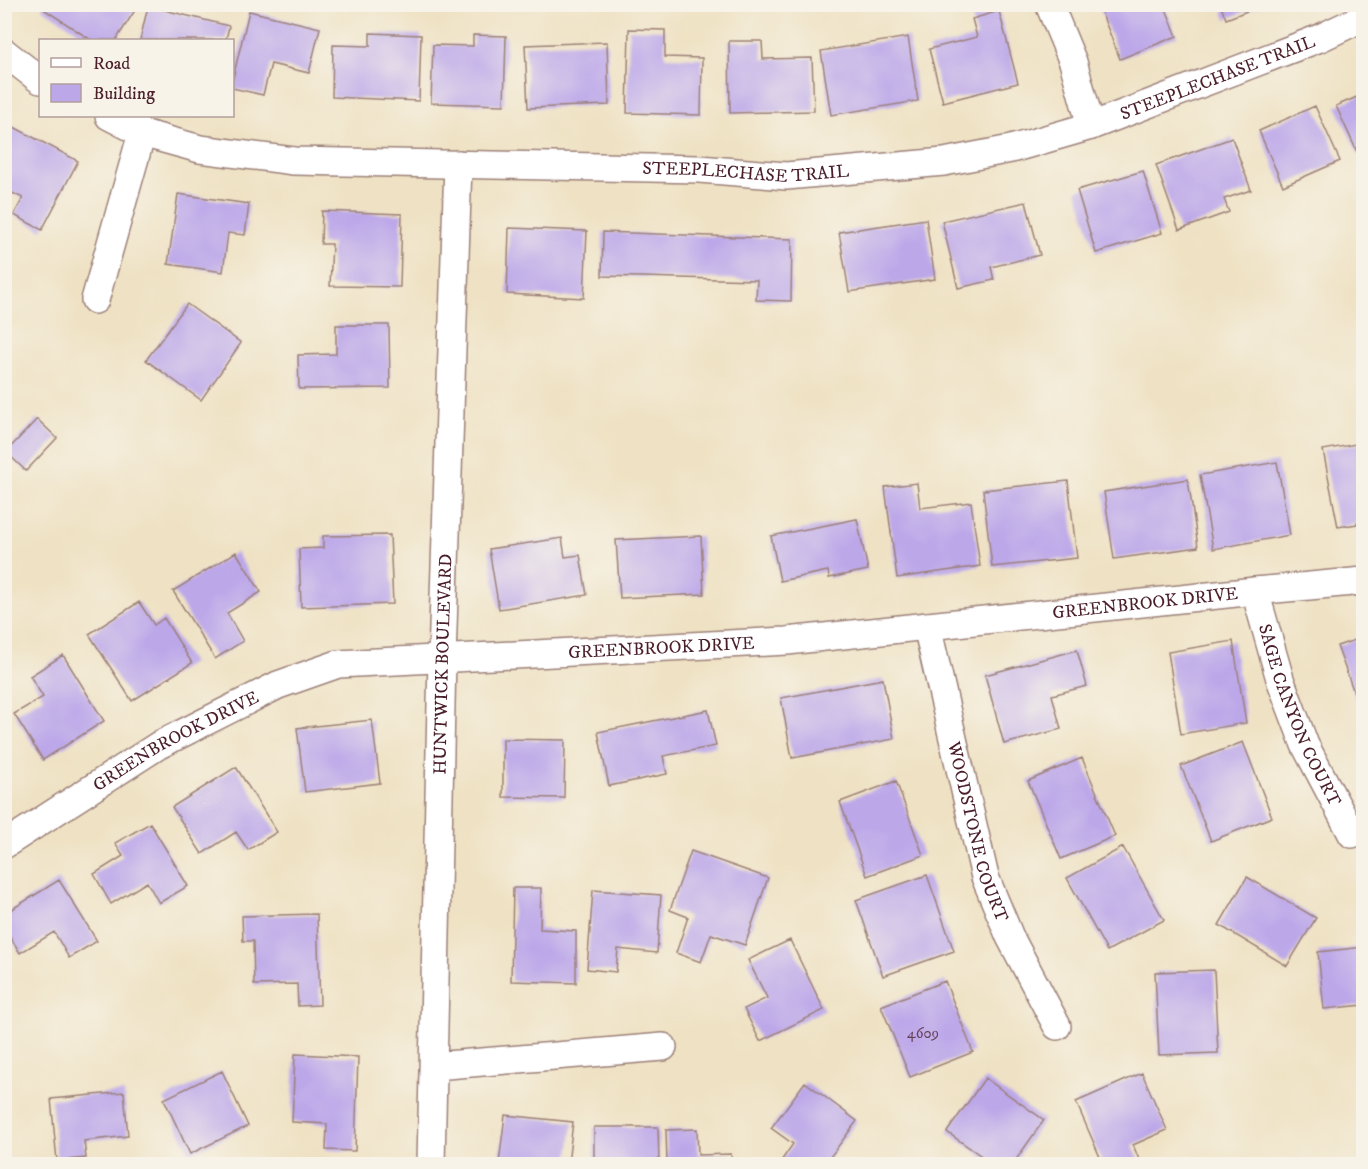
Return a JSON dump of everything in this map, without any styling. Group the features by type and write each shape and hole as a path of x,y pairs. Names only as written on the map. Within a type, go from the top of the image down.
{"street":[{"path":"1049,4 1073,62 1091,126"},
{"name":"STEEPLECHASE TRAIL","path":"111,117 142,133 200,149 294,161 699,169 786,176 944,162 1011,149 1091,126 1320,38 1364,16"},
{"path":"4,52 39,79"},
{"path":"95,300 142,133"},
{"name":"HUNTWICK BOULEVARD","path":"431,1164 442,659 458,164"},
{"name":"GREENBROOK DRIVE","path":"4,845 159,745 278,685 338,664 787,641 1364,581"},
{"name":"SAGE CANYON COURT","path":"1255,591 1280,679 1305,745 1352,834"},
{"name":"WOODSTONE COURT","path":"927,626 985,877 1011,937 1057,1026"},
{"path":"434,1066 663,1047"}],"building":[{"path":"44,4 139,4 117,39 89,39 42,8"},
{"path":"1098,4 1164,4 1177,36 1120,59"},
{"path":"1220,4 1263,4 1263,5 1226,19"},
{"path":"148,6 229,26 226,39 140,39"},
{"path":"249,11 320,28 309,73 271,64 263,95 234,88 234,74"},
{"path":"999,11 1018,83 943,102 929,49 977,37 972,19"},
{"path":"629,29 665,30 665,57 702,58 701,115 627,113"},
{"path":"370,33 421,35 419,101 332,97 333,45 370,46"},
{"path":"473,35 506,36 504,105 431,103 433,45 473,46"},
{"path":"908,37 918,101 831,115 821,51"},
{"path":"729,41 762,41 763,59 812,58 814,111 730,113"},
{"path":"607,42 609,105 528,108 525,45"},
{"path":"1364,94 1364,151 1358,154 1336,106"},
{"path":"1315,106 1340,161 1283,186 1259,131"},
{"path":"12,126 78,161 42,230 14,215 23,198 4,189 4,140"},
{"path":"1232,138 1251,190 1224,199 1229,212 1179,230 1156,165"},
{"path":"1143,171 1162,233 1096,253 1077,190"},
{"path":"178,194 249,204 245,235 228,233 223,272 168,264"},
{"path":"1026,202 1040,255 991,267 994,280 958,288 942,221"},
{"path":"322,211 402,214 400,287 330,286 332,244 321,244"},
{"path":"926,219 935,279 849,292 839,232"},
{"path":"509,228 587,231 584,298 507,294"},
{"path":"603,232 792,239 791,301 756,300 757,280 602,276"},
{"path":"187,304 241,343 201,400 146,360"},
{"path":"336,325 389,325 390,388 299,389 298,355 336,354"},
{"path":"37,419 57,438 26,471 6,452"},
{"path":"1361,443 1364,457 1364,520 1357,524 1338,527 1323,450"},
{"path":"1277,462 1290,535 1213,549 1200,475"},
{"path":"1188,479 1198,547 1114,559 1104,492"},
{"path":"1068,481 1077,558 992,567 983,490"},
{"path":"917,483 920,508 971,502 980,566 897,578 885,487"},
{"path":"857,519 868,570 829,578 828,571 780,581 771,536"},
{"path":"390,535 393,604 301,607 299,549 323,548 323,536"},
{"path":"701,536 704,594 620,598 616,540"},
{"path":"562,538 565,557 580,555 587,595 499,609 489,549"},
{"path":"236,552 261,592 227,613 243,641 215,659 173,591"},
{"path":"139,602 154,625 164,618 192,663 132,701 89,634"},
{"path":"1364,637 1364,717 1363,717 1337,646"},
{"path":"1233,641 1246,723 1181,734 1168,652"},
{"path":"1077,650 1087,686 1052,695 1061,729 1004,744 985,675"},
{"path":"63,655 104,721 43,760 14,714 43,697 30,676"},
{"path":"883,679 894,739 792,758 781,698"},
{"path":"708,710 716,746 663,756 667,774 609,786 598,732"},
{"path":"372,720 380,783 305,792 297,728"},
{"path":"503,739 565,740 564,798 503,797"},
{"path":"1243,742 1272,817 1211,841 1181,766"},
{"path":"1082,758 1115,836 1061,859 1028,781"},
{"path":"236,767 277,832 248,850 236,832 202,854 172,807"},
{"path":"896,781 923,855 867,876 840,802"},
{"path":"150,823 188,886 159,903 147,882 111,904 94,874 123,856 115,843"},
{"path":"1123,847 1164,920 1107,951 1067,878"},
{"path":"691,851 768,878 745,945 711,934 701,962 676,953 688,917 670,910"},
{"path":"927,875 954,951 883,976 856,900"},
{"path":"1247,877 1316,918 1287,966 1219,925"},
{"path":"59,880 97,941 69,958 54,932 20,953 4,927 4,914"},
{"path":"513,888 541,888 540,929 576,931 576,983 511,981"},
{"path":"593,890 661,895 657,953 618,949 616,972 587,969"},
{"path":"317,914 320,1005 298,1006 297,984 254,985 253,941 243,941 242,916"},
{"path":"790,940 824,1010 760,1041 744,1009 767,998 748,960"},
{"path":"1364,947 1364,1005 1324,1009 1318,952"},
{"path":"1214,970 1218,1053 1159,1055 1155,972"},
{"path":"945,981 973,1052 910,1077 881,1006"},
{"path":"295,1054 358,1057 355,1151 326,1150 327,1124 292,1122"},
{"path":"222,1071 248,1126 190,1154 164,1099"},
{"path":"1142,1073 1167,1130 1133,1145 1141,1164 1103,1164 1076,1102"},
{"path":"985,1078 1044,1120 1013,1164 993,1164 947,1132"},
{"path":"805,1082 857,1121 825,1164 779,1164 793,1144 771,1128"},
{"path":"124,1092 128,1136 84,1141 86,1158 57,1161 51,1099"},
{"path":"505,1115 573,1122 568,1164 499,1163"},
{"path":"594,1127 658,1127 659,1164 594,1164"},
{"path":"697,1129 698,1155 731,1154 732,1164 667,1164 666,1130"}]}
